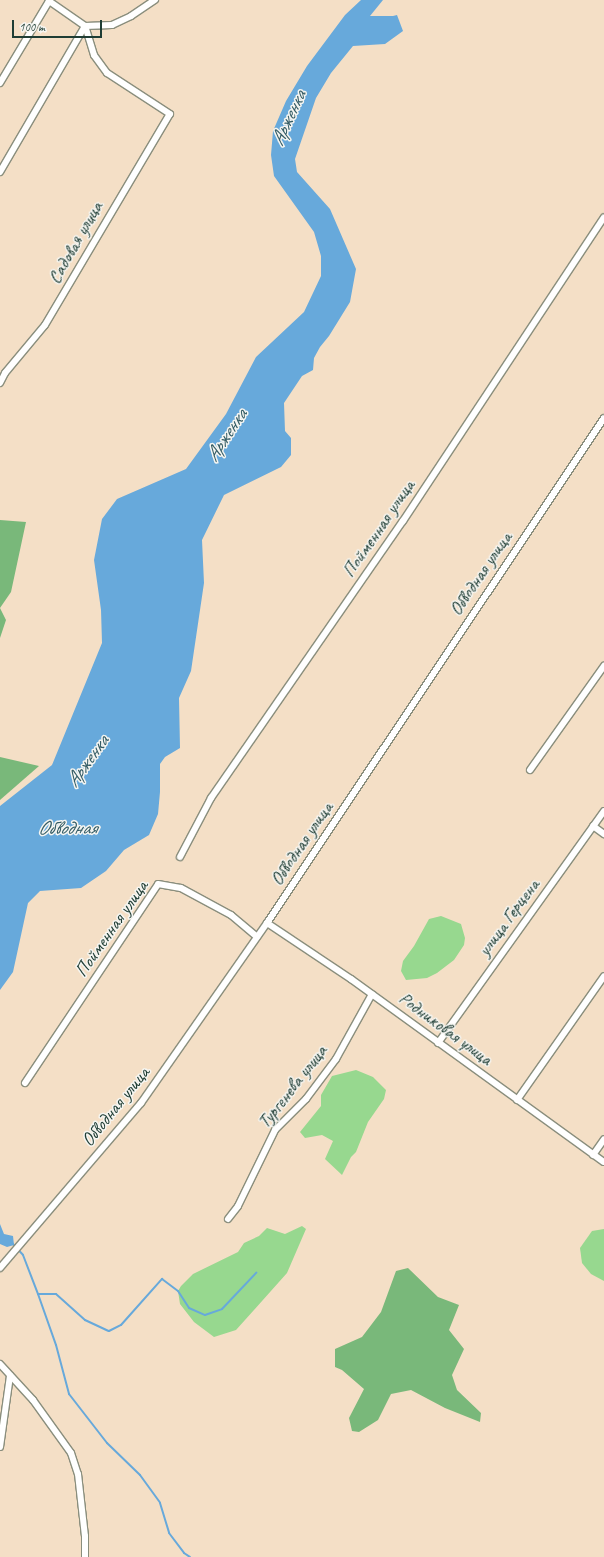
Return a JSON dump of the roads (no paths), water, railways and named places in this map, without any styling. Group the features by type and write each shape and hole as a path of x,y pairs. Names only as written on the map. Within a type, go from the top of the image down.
{"street":[{"path":"0,83 48,0 85,26 112,25 131,16 155,0"},
{"path":"0,172 85,26"},
{"name":"Садовая улица","path":"0,383 5,373 45,325 170,114 107,73 94,54 85,26"},
{"name":"Пойменная улица","path":"180,857 211,798 403,521 604,217"},
{"name":"Обводная улица","path":"0,1268 141,1103 266,924 604,418"},
{"path":"530,770 604,666"},
{"name":"улица Герцена","path":"438,1043 604,811"},
{"path":"593,826 604,834"},
{"name":"Пойменная улица","path":"25,1083 158,884 181,888 231,915 257,936"},
{"name":"Родниковая улица","path":"266,924 372,994 604,1162"},
{"path":"517,1100 604,976"},
{"name":"Тургенева улица","path":"228,1219 238,1206 274,1130 306,1099 336,1059 372,994"},
{"path":"593,1155 604,1139"},
{"path":"0,1364 33,1400 71,1453 78,1474 85,1536 85,1557"},
{"path":"0,1447 10,1376"}],"water":[{"name":"Обводная","path":"361,0 383,0 370,16 397,15 403,31 385,44 353,46 331,73 316,98 295,159 297,172 330,209 356,269 350,302 314,358 313,370 302,376 284,403 285,431 291,438 291,455 281,467 224,495 202,540 204,583 191,671 179,698 180,748 165,757 160,764 158,814 149,835 124,850 106,871 81,888 40,891 28,903 13,972 0,990 0,806 52,765 102,643 101,610 94,560 102,519 117,499 186,469 226,414 256,357 304,312 321,276 321,256 314,232 274,176 271,155 273,131 286,101 307,66 345,15"},
{"path":"0,1224 4,1234 13,1236 14,1245 7,1247 0,1244"}],"waterway":[{"path":"12,1243 23,1255 38,1294 56,1345 69,1394 107,1443 140,1475 160,1503 169,1533 184,1553 190,1557"},
{"path":"38,1294 56,1294 85,1320 109,1331 121,1325 162,1279 178,1291 189,1308 205,1315 222,1309 256,1273"}],"water label":[{"name":"Арженка","path":"288,118"},
{"name":"Арженка","path":"226,435"},
{"name":"Арженка","path":"87,761"}]}
